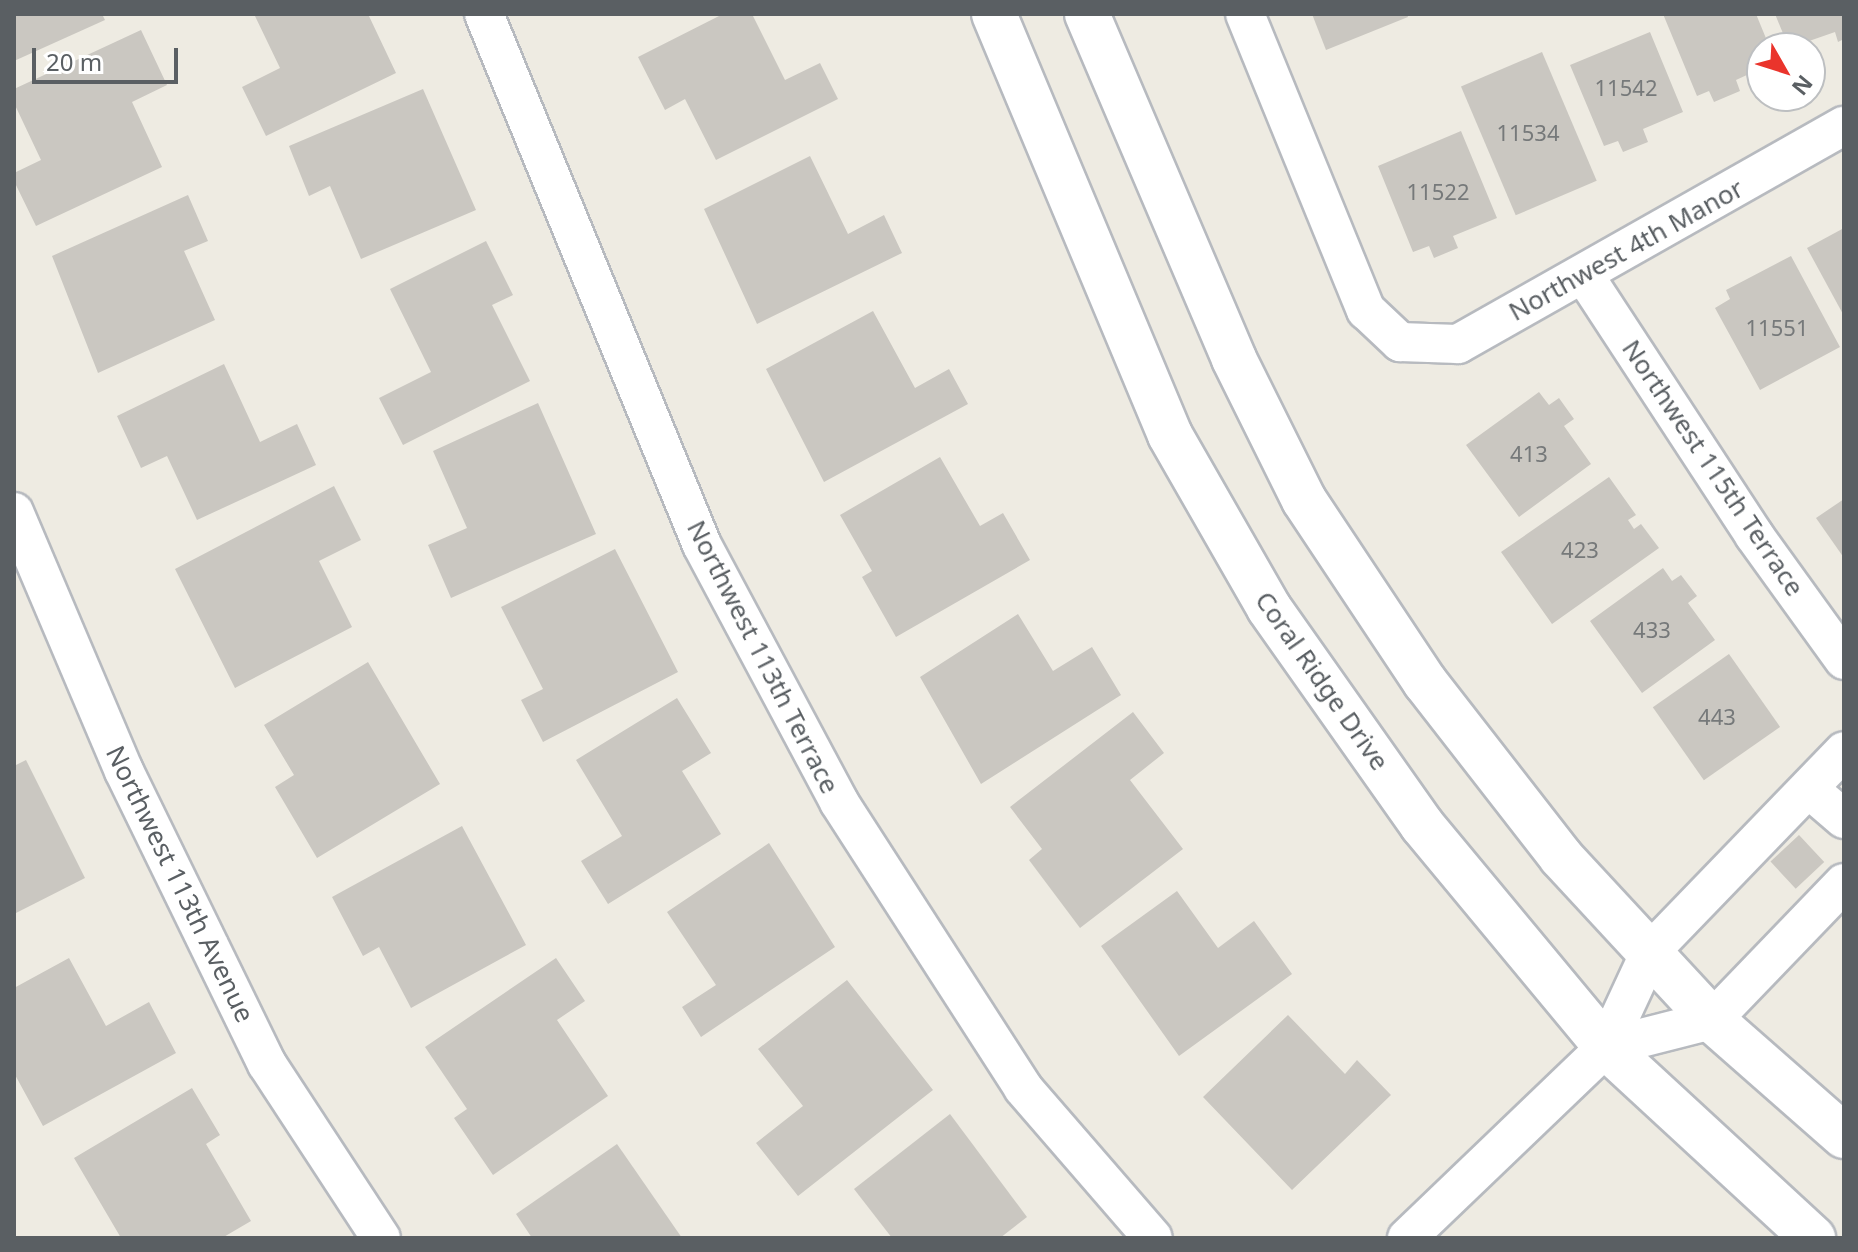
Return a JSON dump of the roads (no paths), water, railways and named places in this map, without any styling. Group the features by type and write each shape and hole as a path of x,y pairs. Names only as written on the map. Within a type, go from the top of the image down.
{"main road":[{"name":"Coral Ridge Drive","path":"994,14 1170,435 1269,608 1422,825 1606,1047 1813,1238"},
{"path":"1087,14 1234,359 1304,500 1425,682 1561,857 1712,1020 1844,1136"}],"street":[{"name":"Northwest 113th Terrace","path":"484,14 702,545 839,802 1023,1088 1153,1238"},
{"name":"Northwest 4th Manor","path":"1245,14 1366,310 1400,342 1458,344 1844,126"},
{"name":"Northwest 115th Terrace","path":"1584,275 1754,535 1844,660"},
{"name":"Northwest 113th Avenue","path":"14,512 124,771 267,1064 381,1238"},
{"path":"1407,1238 1606,1047 1650,952 1844,751"},
{"path":"1809,789 1844,819"},
{"path":"1606,1047 1712,1020 1844,883"}]}
